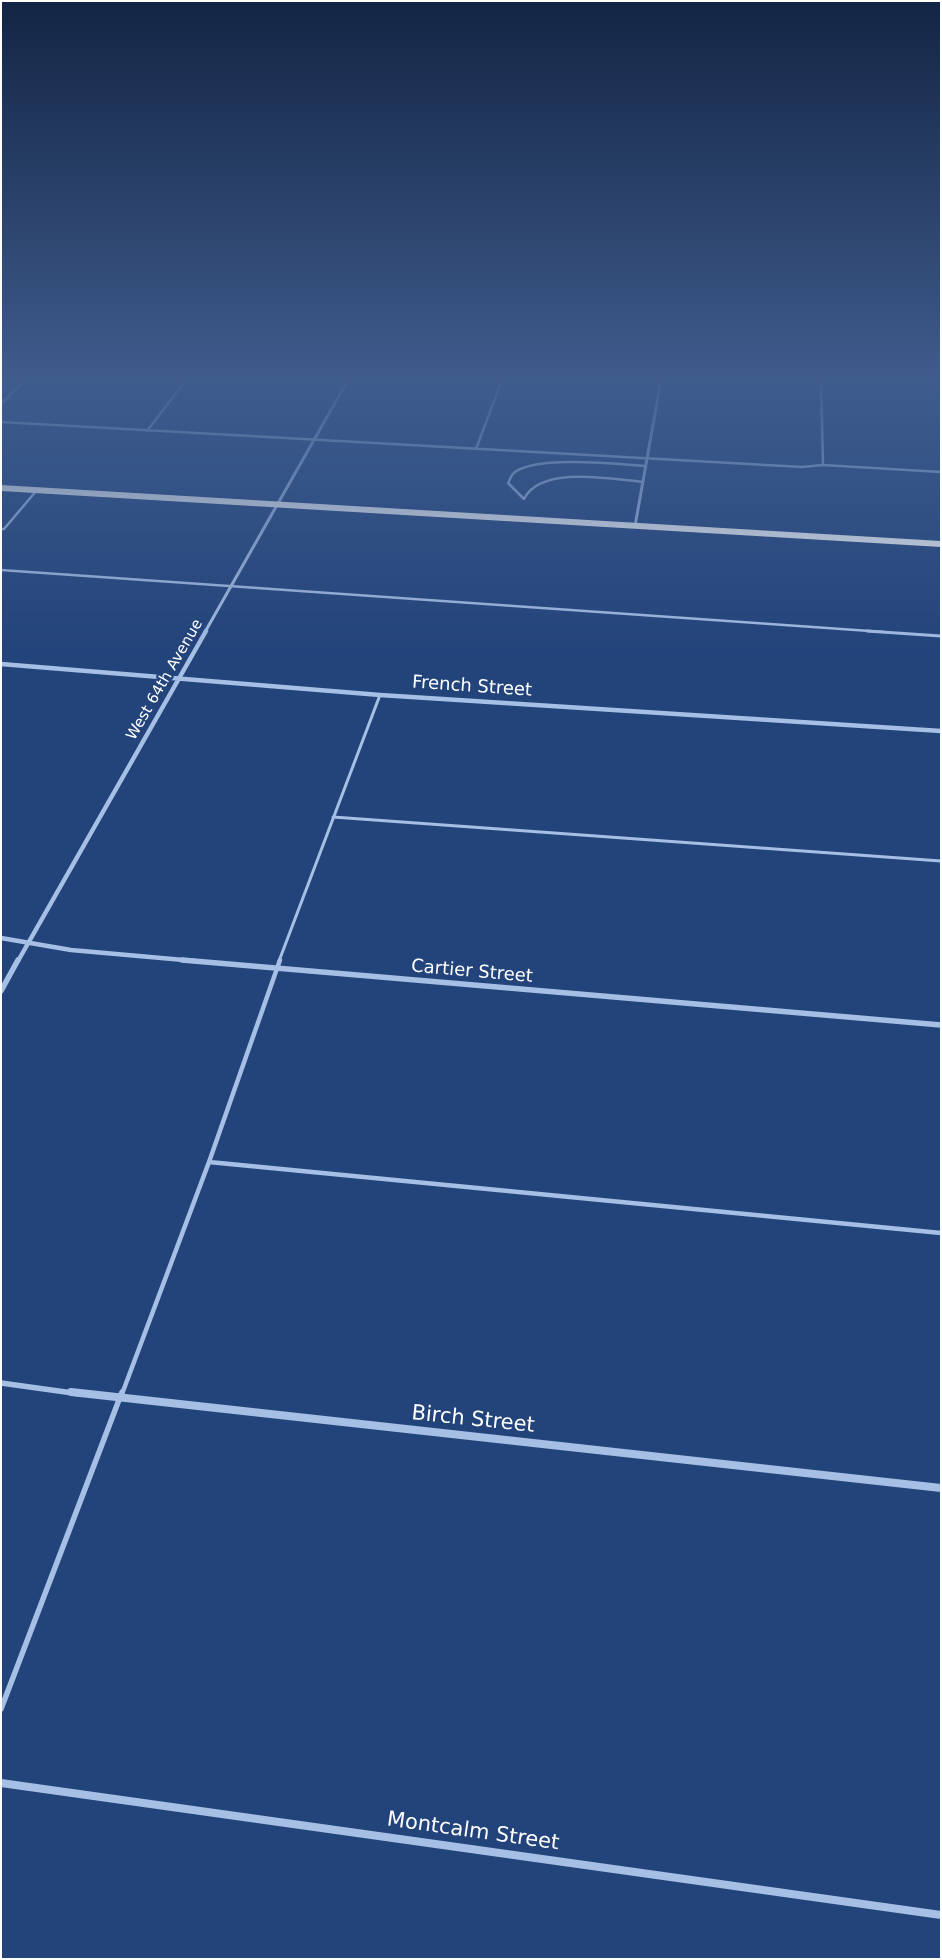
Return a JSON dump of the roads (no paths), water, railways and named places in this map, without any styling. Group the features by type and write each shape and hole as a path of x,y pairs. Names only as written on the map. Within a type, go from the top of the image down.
{"highway":[{"path":"1,488 941,544"}],"street":[{"name":"West 64th Avenue","path":"1,991 296,471"},
{"path":"635,526 645,471"},
{"name":"French Street","path":"1,664 380,695 941,731"},
{"name":"Cartier Street","path":"1,938 71,950 276,969 941,1025"},
{"name":"Birch Street","path":"1,1383 120,1399 941,1488"},
{"name":"Montcalm Street","path":"1,1783 941,1915"}],"lane":[{"path":"518,471 514,473 508,483 524,499 529,489 544,481 571,477 643,482"},
{"path":"1,529 4,529 37,490"},
{"path":"1,570 941,636"},
{"path":"1,1710 209,1162 276,969 380,695"},
{"path":"333,818 941,861"},
{"path":"209,1162 941,1233"}]}
